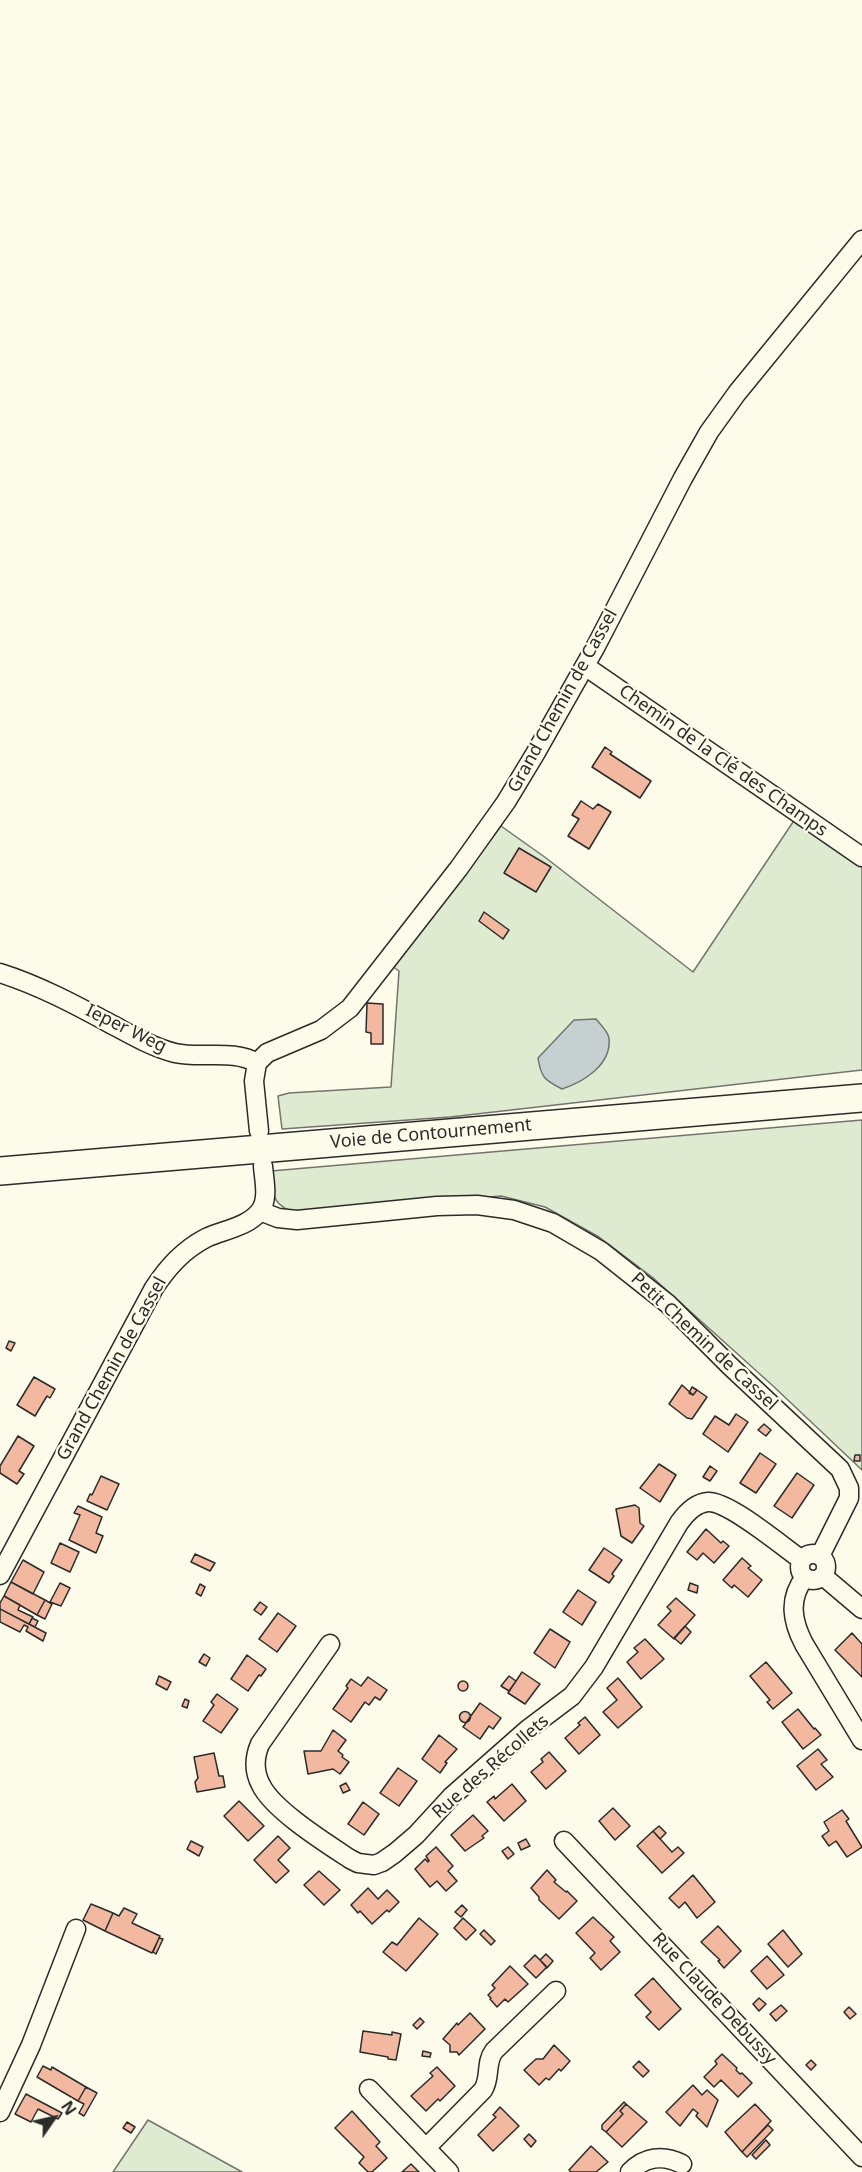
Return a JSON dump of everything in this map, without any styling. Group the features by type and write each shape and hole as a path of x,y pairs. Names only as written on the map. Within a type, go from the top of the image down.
{"highway":[{"name":"Voie de Contournement","path":"0,1171 862,1098"}],"street":[{"name":"Grand Chemin de Cassel","path":"257,1063 267,1053 310,1036 330,1024 359,997 459,868 506,802 536,754 709,432 753,373 862,240"},
{"name":"Chemin de la Clé des Champs","path":"585,666 862,857"},
{"name":"Ieper Weg","path":"0,973 71,1003 154,1046 184,1054 235,1056 257,1063"},
{"path":"257,1063 254,1081 259,1131"},
{"path":"260,1211 265,1197 263,1166"},
{"name":"Petit Chemin de Cassel","path":"260,1211 278,1218 297,1220 437,1206 477,1205 514,1210 553,1223 601,1251 673,1309 730,1366 855,1480 848,1503 820,1556 826,1562 827,1567 810,1571"},
{"name":"Grand Chemin de Cassel","path":"0,1575 122,1346 161,1278 178,1257 196,1244 248,1221 260,1211"},
{"name":"Rue des Récollets","path":"330,1644 260,1744 256,1759 257,1776 265,1792 298,1823 350,1859 358,1863 374,1865 402,1847 451,1797 527,1730 572,1696 594,1667 675,1530 695,1506 709,1502 726,1507 810,1571"},
{"path":"862,1609 810,1571 794,1596 793,1609 796,1628 862,1740"},
{"name":"Rue Claude Debussy","path":"564,1841 862,2157"},
{"path":"0,2112 32,2044 76,1929"},
{"path":"426,2148 483,2090 488,2080 489,2060 494,2051 556,1991"},
{"path":"369,2089 449,2172"},
{"path":"630,2172 639,2163 652,2158 666,2158 682,2164"}],"green space":[{"path":"795,819 862,867 862,1070 450,1117 282,1129 278,1096 289,1093 391,1087 399,971 392,966 501,826 693,972"},
{"path":"862,1120 862,1470 652,1277 599,1237 545,1207 501,1196 297,1213 278,1203 272,1186 271,1171"},
{"path":"148,2120 242,2172 113,2172"}],"shaded area":[{"path":"596,1019 606,1030 609,1038 609,1048 601,1064 587,1077 562,1089 547,1080 540,1070 538,1058 574,1020"}],"building":[{"path":"605,747 612,752 610,754 651,781 640,798 592,767"},
{"path":"581,801 593,809 598,804 611,812 589,849 568,836 579,819 572,815"},
{"path":"519,848 551,867 536,892 504,873"},
{"path":"484,912 509,930 503,939 479,921"},
{"path":"367,1003 383,1004 383,1044 371,1044 371,1033 366,1032"},
{"path":"9,1341 15,1343 11,1351 6,1348"},
{"path":"34,1377 55,1389 50,1398 47,1396 35,1416 17,1405"},
{"path":"682,1385 693,1395 697,1390 707,1397 692,1419 687,1418 669,1404"},
{"path":"692,1387 697,1390 693,1395 689,1393"},
{"path":"736,1414 748,1422 728,1452 703,1434 715,1416 729,1425"},
{"path":"764,1424 771,1430 766,1436 758,1430"},
{"path":"18,1436 34,1446 19,1471 24,1474 17,1484 0,1473 0,1466"},
{"path":"760,1453 776,1464 756,1493 740,1483"},
{"path":"855,1455 860,1455 860,1461 854,1461"},
{"path":"659,1464 676,1475 660,1502 640,1488"},
{"path":"710,1466 717,1471 710,1481 703,1477"},
{"path":"797,1473 814,1485 792,1518 774,1506"},
{"path":"101,1476 119,1484 107,1510 87,1501"},
{"path":"635,1505 639,1508 640,1523 644,1526 632,1543 621,1536 616,1509"},
{"path":"78,1506 102,1517 96,1533 103,1536 96,1553 69,1540 80,1515 74,1513"},
{"path":"706,1529 721,1543 723,1541 729,1546 714,1563 703,1553 697,1560 687,1552"},
{"path":"60,1543 79,1552 70,1572 51,1563"},
{"path":"604,1548 622,1560 612,1574 614,1576 609,1583 589,1570"},
{"path":"195,1554 215,1563 210,1571 191,1562"},
{"path":"742,1558 751,1566 748,1568 762,1580 748,1597 734,1585 732,1588 723,1580"},
{"path":"23,1560 44,1572 33,1594 11,1582"},
{"path":"11,1582 45,1600 37,1615 4,1596"},
{"path":"60,1583 70,1588 61,1606 50,1602"},
{"path":"690,1583 698,1586 697,1593 688,1590"},
{"path":"200,1584 205,1587 201,1596 196,1593"},
{"path":"578,1590 596,1602 582,1625 563,1612"},
{"path":"4,1596 20,1605 18,1610 33,1617 29,1624 0,1609"},
{"path":"676,1598 695,1615 674,1639 658,1625 671,1611 667,1607"},
{"path":"45,1600 52,1604 45,1619 37,1615"},
{"path":"260,1602 267,1607 261,1615 254,1610"},
{"path":"0,1609 46,1633 43,1641 26,1631 28,1627 24,1625 20,1632 0,1622"},
{"path":"278,1613 296,1626 277,1652 259,1639"},
{"path":"32,1618 38,1621 35,1627 29,1624"},
{"path":"685,1626 691,1632 681,1644 674,1638"},
{"path":"550,1629 570,1642 555,1668 534,1653"},
{"path":"852,1633 862,1644 862,1677 835,1650"},
{"path":"645,1639 664,1659 641,1679 627,1662 638,1652 634,1648"},
{"path":"204,1654 210,1658 206,1666 199,1662"},
{"path":"247,1655 266,1669 248,1691 231,1679"},
{"path":"766,1662 792,1693 773,1709 767,1702 770,1700 750,1676"},
{"path":"522,1672 540,1684 525,1704 508,1693"},
{"path":"159,1676 171,1682 167,1690 156,1684"},
{"path":"509,1676 516,1681 509,1691 501,1686"},
{"path":"368,1677 387,1690 380,1700 375,1697 369,1705 365,1702 351,1722 333,1709 348,1688 346,1686 351,1679 361,1686"},
{"path":"618,1678 642,1707 618,1728 603,1712 617,1700 607,1688"},
{"path":"463,1681 467,1682 467,1690 463,1691 459,1690 458,1686 459,1682"},
{"path":"217,1694 238,1709 221,1733 203,1721 214,1705 211,1702"},
{"path":"185,1699 189,1701 187,1708 182,1706"},
{"path":"480,1703 501,1718 493,1729 489,1726 480,1739 463,1727"},
{"path":"798,1709 821,1735 803,1749 782,1722"},
{"path":"465,1711 471,1717 465,1723 459,1717"},
{"path":"585,1717 600,1735 579,1754 565,1738 580,1725 578,1723"},
{"path":"333,1730 346,1740 338,1751 349,1762 340,1774 333,1769 308,1774 304,1751 321,1751"},
{"path":"439,1735 457,1749 445,1762 447,1763 440,1773 422,1759"},
{"path":"818,1749 827,1760 821,1764 833,1777 816,1790 797,1766"},
{"path":"549,1752 566,1771 546,1789 531,1772 543,1762 541,1759"},
{"path":"214,1753 219,1776 223,1776 225,1787 197,1792 195,1782 198,1778 194,1757"},
{"path":"398,1768 417,1781 399,1806 380,1793"},
{"path":"346,1783 350,1790 343,1793 340,1786"},
{"path":"512,1784 526,1801 504,1821 487,1802 494,1796 495,1799"},
{"path":"239,1801 264,1826 248,1841 224,1816"},
{"path":"363,1802 379,1814 364,1835 348,1824"},
{"path":"613,1808 630,1826 615,1840 599,1821"},
{"path":"842,1810 849,1819 846,1821 862,1847 847,1857 836,1841 829,1846 822,1836 829,1831 824,1822"},
{"path":"473,1815 488,1831 482,1836 484,1838 465,1851 451,1835"},
{"path":"659,1826 666,1833 660,1839 653,1831"},
{"path":"653,1831 672,1852 678,1847 684,1853 662,1873 637,1846"},
{"path":"278,1836 290,1848 278,1860 289,1871 276,1883 254,1860"},
{"path":"526,1839 530,1846 521,1850 518,1843"},
{"path":"191,1841 203,1847 199,1856 187,1849"},
{"path":"436,1847 453,1866 448,1871 457,1881 446,1891 437,1881 430,1887 415,1869 425,1859 429,1861 426,1856"},
{"path":"508,1847 514,1854 508,1859 502,1851"},
{"path":"547,1870 556,1880 554,1882 577,1901 559,1919 539,1900 531,1888"},
{"path":"319,1871 340,1890 324,1905 304,1885"},
{"path":"693,1875 715,1902 697,1918 685,1902 679,1908 669,1898"},
{"path":"368,1888 378,1899 387,1890 399,1902 372,1924 351,1905"},
{"path":"91,1904 113,1913 105,1931 83,1920"},
{"path":"462,1905 467,1910 461,1917 455,1912"},
{"path":"124,1908 137,1914 132,1923 160,1936 152,1953 105,1931 113,1913 119,1916"},
{"path":"593,1917 614,1937 610,1941 620,1952 601,1970 590,1958 595,1953 576,1933"},
{"path":"419,1918 438,1934 406,1971 383,1952 392,1942 397,1945"},
{"path":"463,1918 476,1930 466,1940 454,1928"},
{"path":"718,1926 741,1951 724,1968 718,1961 720,1960 701,1942"},
{"path":"484,1930 495,1941 491,1945 480,1934"},
{"path":"783,1930 802,1954 788,1967 768,1944"},
{"path":"159,1938 163,1939 156,1954 153,1952"},
{"path":"546,1954 553,1961 547,1968 540,1960"},
{"path":"535,1955 547,1967 536,1978 524,1966"},
{"path":"767,1956 784,1975 767,1989 751,1971"},
{"path":"510,1966 528,1984 508,2002 505,1999 497,2007 488,1995 495,1988 492,1985"},
{"path":"653,1978 681,2009 659,2030 646,2017 651,2012 635,1995"},
{"path":"759,1998 766,2004 759,2011 753,2004"},
{"path":"781,2005 787,2011 776,2021 770,2014"},
{"path":"849,2007 856,2014 850,2019 844,2012"},
{"path":"470,2013 485,2029 459,2055 457,2052 450,2052 450,2045 443,2039 457,2023 458,2025"},
{"path":"420,2018 424,2022 417,2029 413,2025"},
{"path":"363,2031 401,2034 396,2060 360,2052"},
{"path":"554,2045 570,2061 561,2071 559,2069 549,2080 546,2078 539,2085 524,2070 536,2059 543,2059"},
{"path":"423,2051 431,2053 430,2057 422,2056"},
{"path":"722,2054 740,2074 742,2073 752,2083 738,2097 721,2080 714,2087 704,2077 717,2064 715,2061"},
{"path":"811,2060 816,2065 811,2070 806,2065"},
{"path":"639,2061 649,2071 643,2077 633,2067"},
{"path":"43,2066 51,2070 52,2067 86,2087 78,2101 37,2077"},
{"path":"437,2067 455,2086 426,2111 411,2096 433,2076 430,2073"},
{"path":"693,2085 702,2095 707,2090 718,2100 707,2127 696,2116 698,2113 693,2109 680,2126 666,2112"},
{"path":"86,2087 97,2093 84,2116 79,2113 84,2104 78,2101"},
{"path":"26,2094 62,2113 58,2119 38,2109 31,2122 15,2114"},
{"path":"624,2102 626,2104 620,2111 623,2114 606,2132 602,2129 602,2125"},
{"path":"626,2104 647,2122 622,2147 606,2132 623,2114 620,2111"},
{"path":"755,2104 771,2121 742,2152 725,2132"},
{"path":"500,2107 519,2126 493,2151 478,2135 496,2117 493,2115"},
{"path":"352,2111 380,2142 376,2146 387,2158 372,2172 368,2172 359,2163 364,2157 335,2128"},
{"path":"127,2122 135,2127 131,2133 123,2128"},
{"path":"768,2125 773,2130 747,2157 742,2152"},
{"path":"529,2134 536,2141 531,2147 524,2139"},
{"path":"766,2140 770,2145 756,2159 752,2155"},
{"path":"591,2146 608,2162 596,2172 571,2172 569,2170"},
{"path":"411,2164 419,2172 402,2172"}]}
